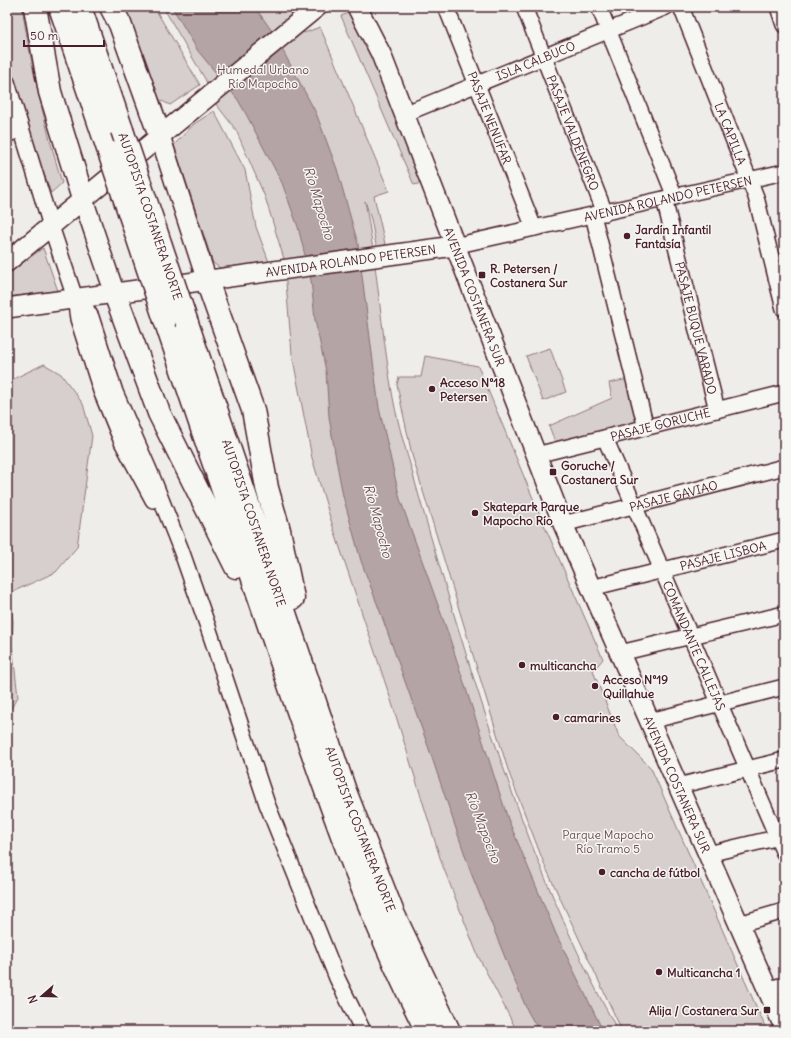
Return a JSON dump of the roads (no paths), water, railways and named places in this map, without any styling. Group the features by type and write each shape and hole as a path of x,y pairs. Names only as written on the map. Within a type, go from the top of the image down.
{"highway":[{"path":"35,7 50,92 83,199"},
{"name":"AUTOPISTA COSTANERA NORTE","path":"60,7 315,762 362,892 427,1031"},
{"name":"AUTOPISTA COSTANERA NORTE","path":"80,7 352,810 393,913 449,1031"},
{"path":"112,7 120,24 160,136"},
{"path":"207,281 253,410 268,488 279,530 307,659 312,695"},
{"path":"115,294 159,413 225,543 290,688"}],"main road":[{"path":"7,262 317,7"},
{"name":"AVENIDA COSTANERA SUR","path":"357,7 378,48 563,524 739,924 776,987 784,1026"},
{"path":"160,136 207,281"},
{"path":"83,199 115,294"},
{"name":"AVENIDA ROLANDO PETERSEN","path":"7,308 454,246"}],"street":[{"name":"PASAJE NENUFAR","path":"446,7 534,228"},
{"name":"PASAJE VALDENEGRO","path":"524,7 599,214 646,428"},
{"name":"PASAJE BUQUE VARADO","path":"599,7 670,198 717,410"},
{"name":"ISLA CALBUCO","path":"404,114 666,7"},
{"name":"LA CAPILLA","path":"681,7 758,203 784,309"},
{"path":"778,7 784,25"},
{"path":"7,82 50,226 75,298 85,307 90,317 115,392 153,479 208,627 267,804 337,978 363,1031"},
{"path":"7,134 21,130"},
{"name":"AVENIDA ROLANDO PETERSEN","path":"454,246 784,172"},
{"name":"PASAJE GORUCHE","path":"536,455 784,393"},
{"name":"COMANDANTE CALLEJAS","path":"605,438 748,769 781,837 784,853"},
{"name":"PASAJE GAVIAO","path":"563,524 784,467"},
{"name":"PASAJE LISBOA","path":"591,588 784,540"},
{"path":"620,653 784,614"},
{"path":"650,721 784,687"},
{"path":"678,786 784,760"},
{"path":"708,854 781,837"},
{"path":"739,924 784,911"}],"water":[{"name":"Humedal Urbano Río Mapocho","path":"172,7 255,7 274,34 316,113 337,169 358,244 379,408 400,499 448,633 508,819 556,934 603,1031 539,1031 528,1012 510,970 471,873 429,749 361,561 343,496 336,459 329,417 326,371 315,320 311,280 298,227 282,183 238,100 198,51"}],"place":[{"name":"Jardín Infantil Fantasía","path":"627,236"},
{"name":"R. Petersen / Costanera Sur","path":"482,275"},
{"name":"Acceso N°18 Petersen","path":"432,389"},
{"name":"Goruche / Costanera Sur","path":"553,472"},
{"name":"Skatepark Parque Mapocho Río","path":"475,513"},
{"name":"multicancha","path":"522,665"},
{"name":"Acceso N°19 Quillahue","path":"595,686"},
{"name":"camarines","path":"556,717"},
{"name":"cancha de fútbol","path":"602,872"},
{"name":"Multicancha 1","path":"659,972"},
{"name":"Alija / Costanera Sur","path":"767,1010"}],"water label":[{"name":"Río Mapocho","path":"319,203"},
{"name":"Río Mapocho","path":"378,521"},
{"name":"Río Mapocho","path":"483,827"}],"park label":[{"name":"Parque Mapocho Río Tramo 5","path":"608,841"}]}
